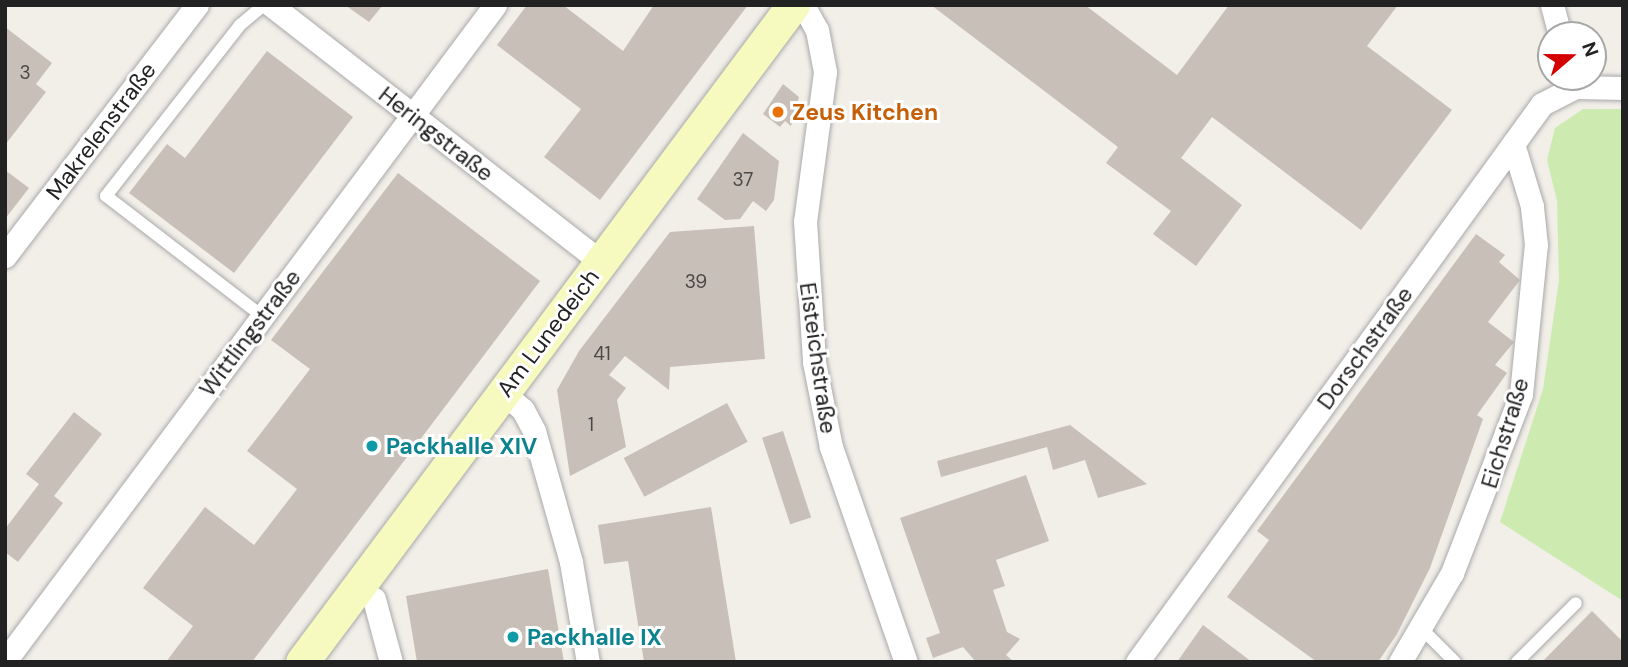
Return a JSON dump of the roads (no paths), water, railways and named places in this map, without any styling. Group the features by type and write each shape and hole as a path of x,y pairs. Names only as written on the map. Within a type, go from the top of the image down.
{"street":[{"name":"Makrelenstraße","path":"5,256 197,5"},
{"name":"Heringstraße","path":"271,5 601,262"},
{"name":"Wittlingstraße","path":"5,661 495,5"},
{"name":"Am Lunedeich","path":"302,662 793,5"},
{"name":"Eisteichstraße","path":"803,5 817,30 825,72 806,221 814,362 831,447 906,662"},
{"name":"Dorschstraße","path":"1137,662 1542,104 1561,91"},
{"name":"Eichstraße","path":"1400,662 1422,629 1484,500 1521,394 1536,245 1532,206 1513,144"},
{"path":"503,393 523,410 534,431 571,562 588,662"},
{"path":"358,588 373,599 384,622 391,662"}],"lane":[{"path":"262,316 106,196 240,25 264,5"},
{"path":"1517,662 1576,603"},
{"path":"1422,629 1455,662"}],"place":[{"name":"Zeus Kitchen","path":"778,112"},
{"name":"Packhalle XIV","path":"372,446"},
{"name":"Packhalle IX","path":"513,637"}]}
